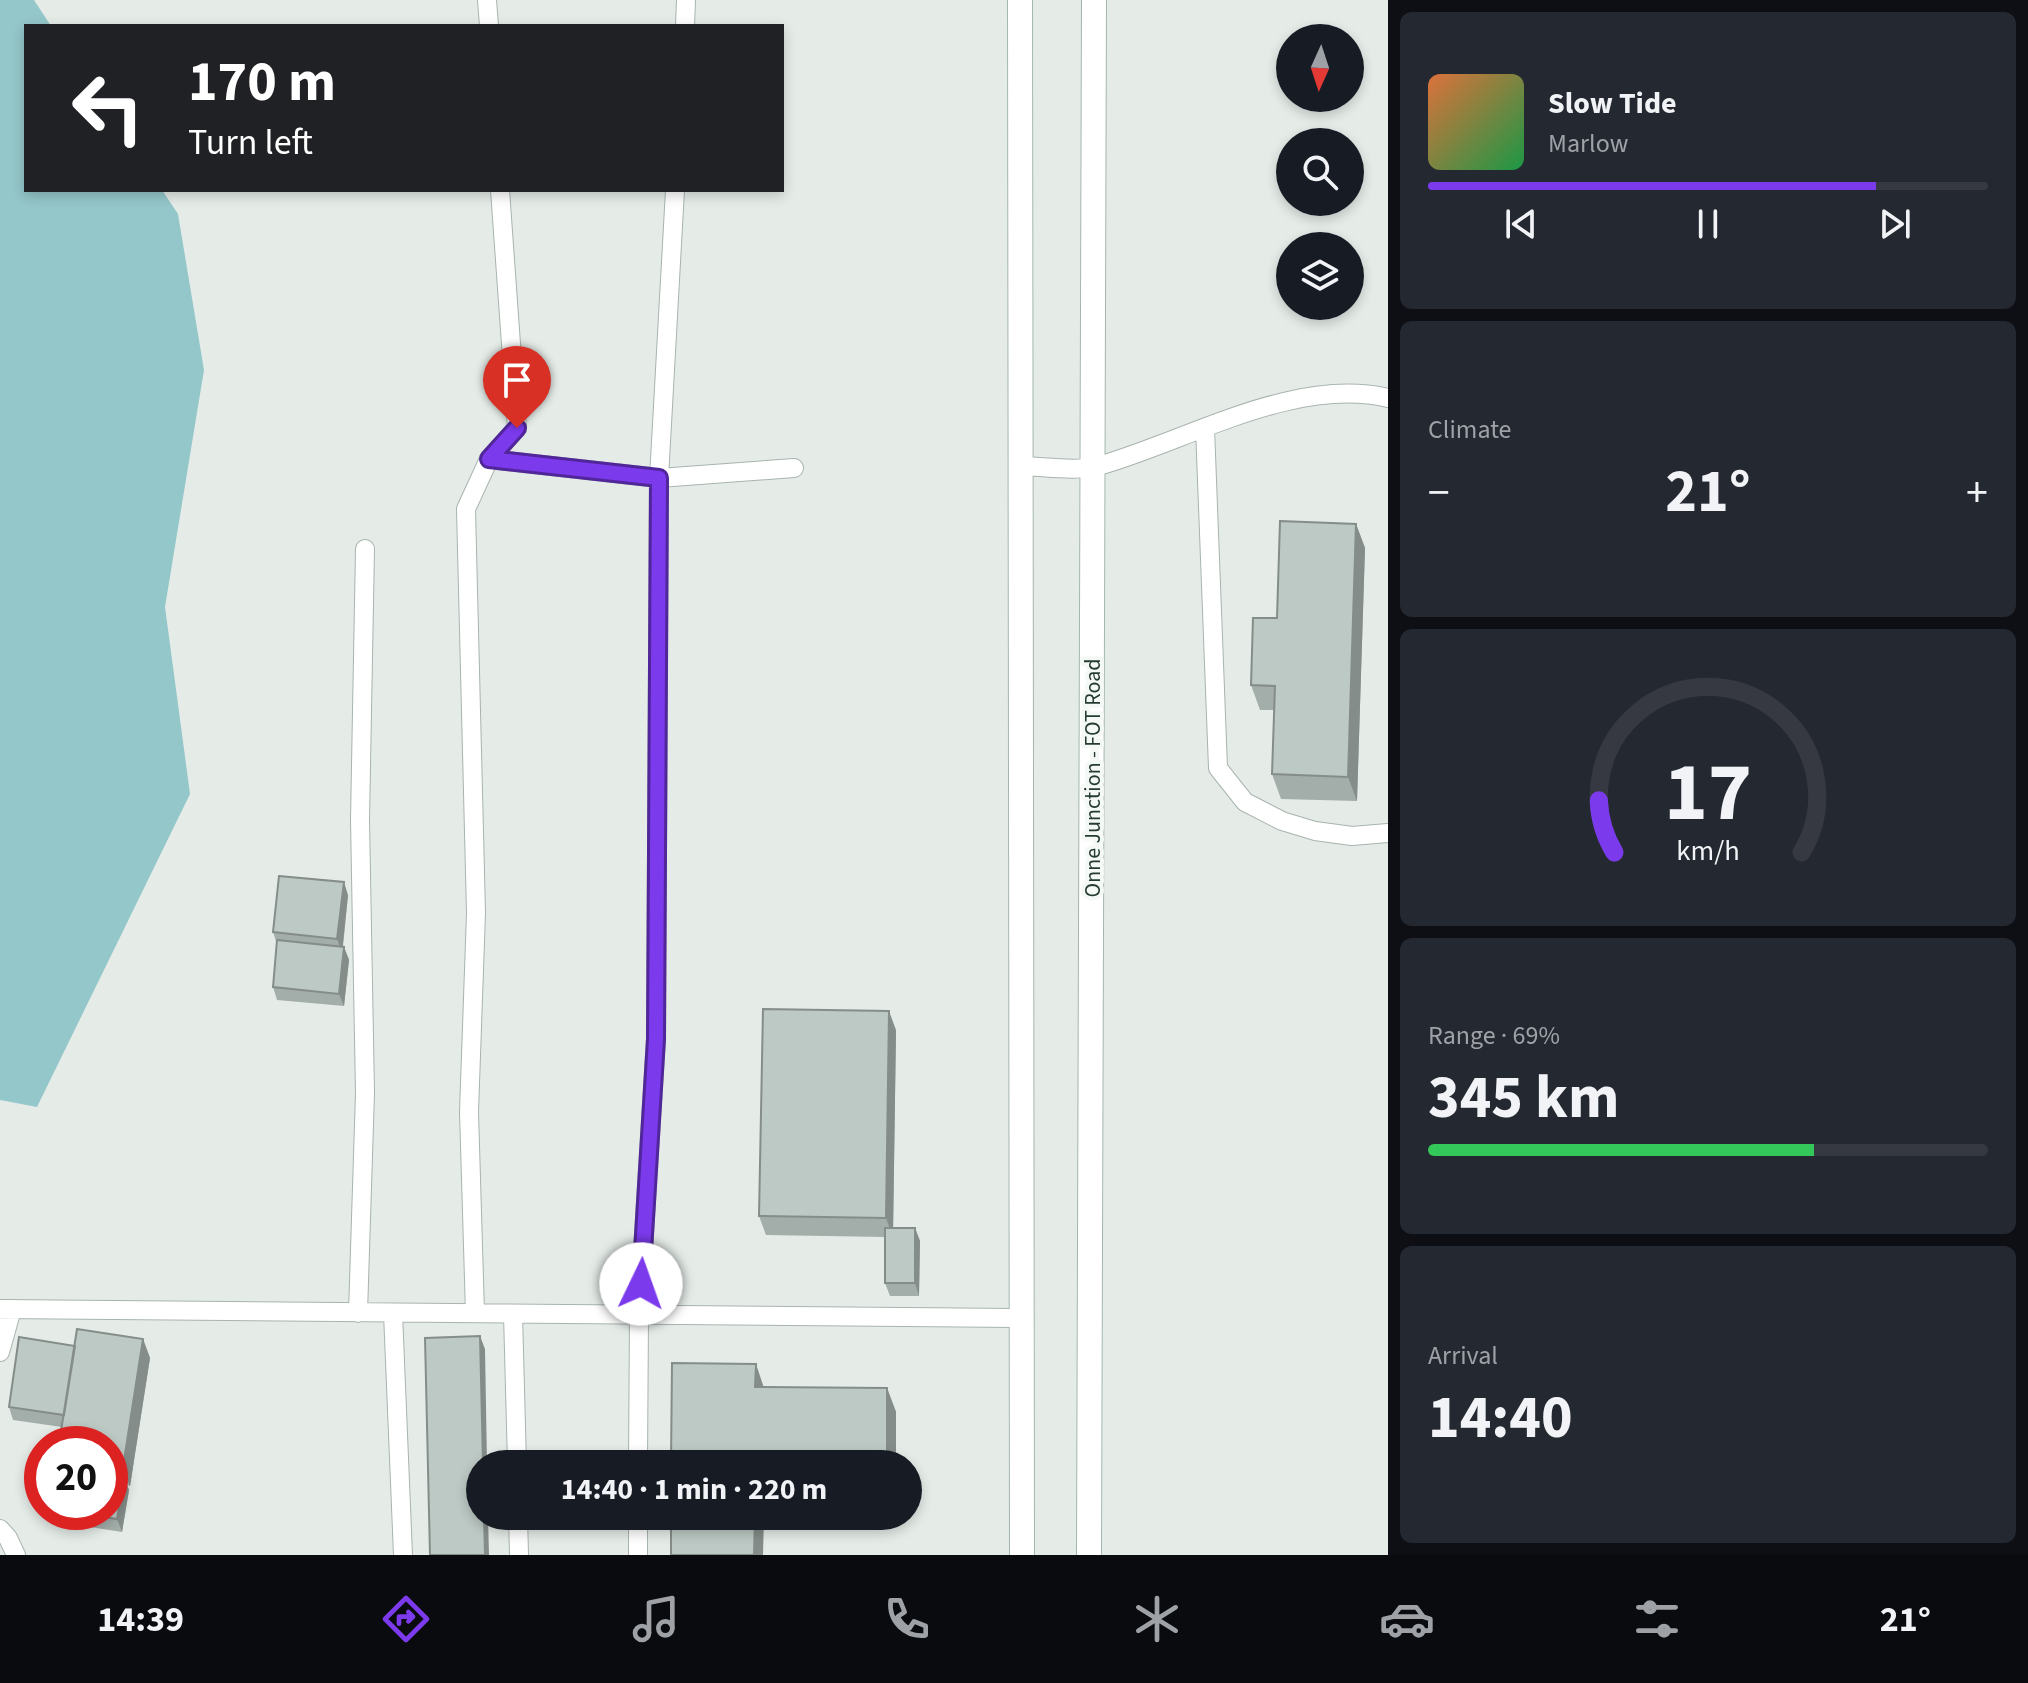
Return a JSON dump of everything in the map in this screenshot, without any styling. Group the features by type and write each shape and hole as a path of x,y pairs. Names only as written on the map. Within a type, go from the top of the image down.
{"street":[{"path":"1020,0 1022,1555"},
{"name":"Onne Junction - FOT Road","path":"1089,1555 1095,467 1094,0"}],"lane":[{"path":"487,0 489,24"},
{"path":"685,24 686,0"},
{"path":"475,1313 469,1112 476,913 466,509 489,459 517,428 500,192"},
{"path":"638,1450 639,1315 656,1039 659,478 675,192"},
{"path":"1019,466 1095,467 1265,408 1315,397 1365,393 1388,398"},
{"path":"1205,428 1218,768 1245,802 1282,821 1315,831 1352,836 1388,833"},
{"path":"489,459 659,478 794,468"},
{"path":"358,1313 365,1093 360,820 365,549"},
{"path":"0,1352 6,1309 1022,1318"},
{"path":"393,1313 403,1555"},
{"path":"513,1314 517,1450"},
{"path":"0,1529 16,1555"},
{"path":"518,1530 519,1555"},
{"path":"638,1530 638,1555"}],"water":[{"path":"0,0 34,0 50,24 24,24 24,192 163,192 178,214 204,370 165,607 190,794 37,1107 0,1100"}],"building":[{"path":"1280,521 1356,524 1348,777 1272,774 1275,686 1251,685 1253,618 1277,618"},
{"path":"279,876 344,882 337,939 273,932"},
{"path":"277,940 344,947 339,994 273,987"},
{"path":"763,1009 889,1011 886,1218 759,1216"},
{"path":"885,1228 915,1228 915,1283 885,1283"},
{"path":"77,1329 143,1339 128,1435 128,1426 62,1426"},
{"path":"480,1336 483,1450 466,1450 466,1530 484,1530 485,1555 430,1555 425,1338"},
{"path":"19,1337 75,1346 64,1415 9,1407"},
{"path":"672,1363 756,1364 755,1387 887,1388 887,1450 671,1450"},
{"path":"671,1530 755,1530 754,1555 671,1555"}],"route":[{"path":"517,428 489,459 659,478 656,1039 641,1284"}]}
